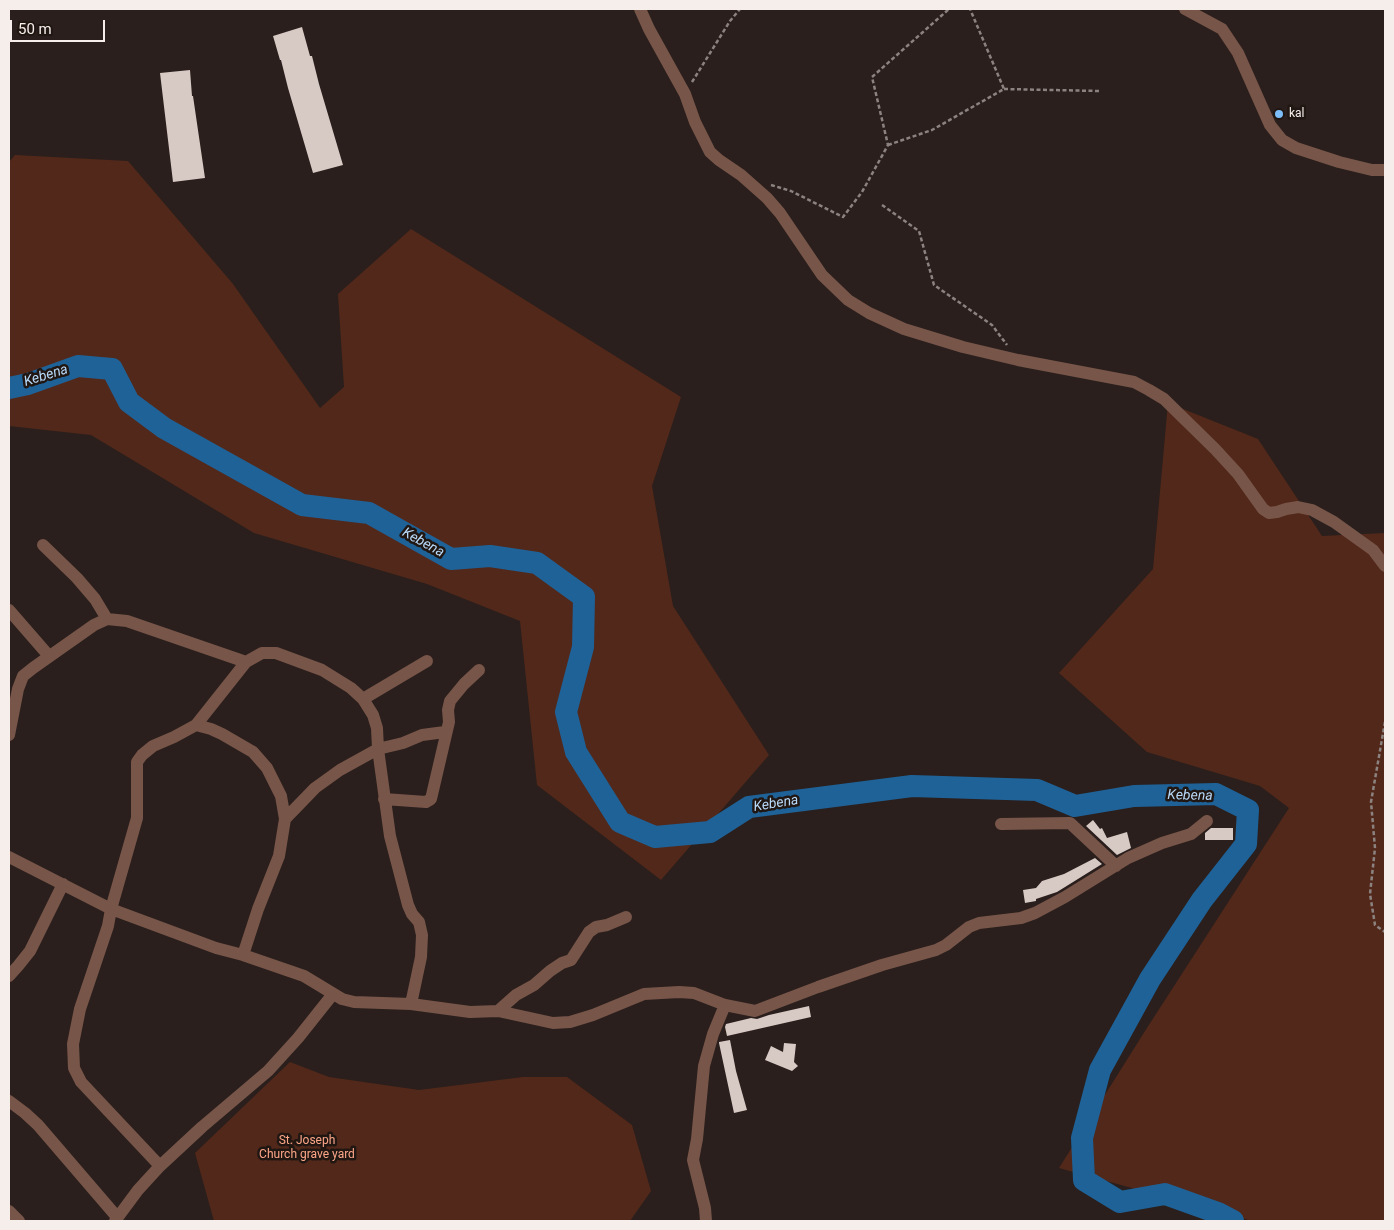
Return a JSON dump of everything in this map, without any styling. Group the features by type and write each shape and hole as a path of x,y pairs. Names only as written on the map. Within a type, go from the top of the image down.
{"street":[{"path":"640,9 685,94 710,152 741,175 767,198 780,213 822,275 848,300 869,313 904,329 963,347 1018,360 1134,382 1164,399 1238,474 1263,509 1269,513 1298,507 1312,510 1326,517 1373,550 1385,566"},
{"path":"1185,9 1222,29 1238,53 1270,125 1282,140 1296,148 1339,162 1372,170 1385,170"},
{"path":"43,545 77,578 95,599 107,619"},
{"path":"9,610 49,656"},
{"path":"9,734 18,689 23,676 94,625 107,619 127,621 246,662"},
{"path":"160,1166 81,1082 74,1068 73,1044 80,1009 108,926 111,909 137,818 137,762 152,746 174,738 196,725 246,662 262,654 269,652 287,656 322,670 363,698 372,715 377,728 384,799 390,836 408,905 412,914 419,922 422,935 421,957 410,1004"},
{"path":"363,698 427,661"},
{"path":"384,799 426,802 430,799 448,722 450,701 479,670"},
{"path":"196,725 222,734 253,752 267,768 281,796 286,819 279,856 258,909 243,955"},
{"path":"286,819 315,788 340,770 378,749 402,743 422,735 445,732"},
{"path":"9,857 111,909 216,948 243,955 304,976 342,999 354,1002 410,1004 470,1012 498,1011 553,1023 570,1022 593,1015 644,994 678,992 694,994 725,1005 755,1011 882,965 936,950 946,945 969,927 979,923 1021,918 1035,913 1128,858 1149,848 1191,834 1207,821"},
{"path":"1000,824 1070,823 1116,866"},
{"path":"9,976 30,951 63,884"},
{"path":"498,1011 516,995 534,985 550,971 562,963 571,960 589,932 596,927 607,925 626,917"},
{"path":"9,1102 38,1125 116,1219 138,1190 160,1166 202,1127 268,1071 298,1038 333,994"},
{"path":"706,1221 705,1208 693,1160 704,1066 713,1034 725,1005"},
{"path":"9,1212 19,1221"}],"path":[{"path":"685,94 730,20 740,9"},
{"path":"766,183 791,191 843,218 862,192 888,145 872,77 949,9"},
{"path":"970,9 1004,89"},
{"path":"888,145 932,130 1004,89 1099,91"},
{"path":"882,206 918,230 934,286 992,325 1018,360"},
{"path":"1385,722 1371,802 1375,848 1370,894 1375,924 1385,932"}],"green space":[{"path":"15,155 128,161 233,284 320,408 344,387 338,294 411,229 681,397 652,486 673,606 769,755 661,880 537,785 520,621 427,584 254,533 91,435 9,426 9,162"},
{"path":"1168,403 1258,439 1322,536 1385,533 1385,1221 1252,1221 1059,1168 1289,808 1260,786 1147,752 1059,673 1153,569"},
{"name":"St. Joseph Church grave yard","path":"290,1062 329,1077 419,1090 523,1077 567,1077 632,1125 651,1191 630,1221 214,1221 195,1153"}],"building":[{"path":"302,27 343,165 313,173 273,36"},
{"path":"190,70 192,96 205,178 173,182 160,73"},
{"path":"1093,820 1100,829 1102,828 1107,838 1127,832 1131,848 1117,855 1086,826"},
{"path":"1211,828 1233,828 1233,840 1205,840 1205,833"},
{"path":"1095,858 1102,864 1057,892 1036,899 1036,901 1025,903 1023,890 1036,888 1042,881 1064,874"},
{"path":"809,1006 811,1017 727,1036 726,1024 751,1018 757,1019"},
{"path":"730,1040 747,1110 734,1113 719,1043"},
{"path":"784,1043 796,1044 794,1062 798,1066 792,1071 765,1060 771,1046 783,1052"}],"waterway":[{"name":"Kebena","path":"9,388 28,384 78,366 112,369 129,402 164,428 302,505 369,513 451,559 490,556 537,563 584,597 583,647 566,712 576,752 620,822 655,837 710,832 749,807 912,786 1037,790 1075,806 1134,796 1216,794 1248,810 1246,844 1202,900 1150,979 1100,1070 1082,1138 1084,1180 1120,1202 1165,1194 1218,1213 1233,1221"}],"place":[{"name":"kal","path":"1279,114"}]}
